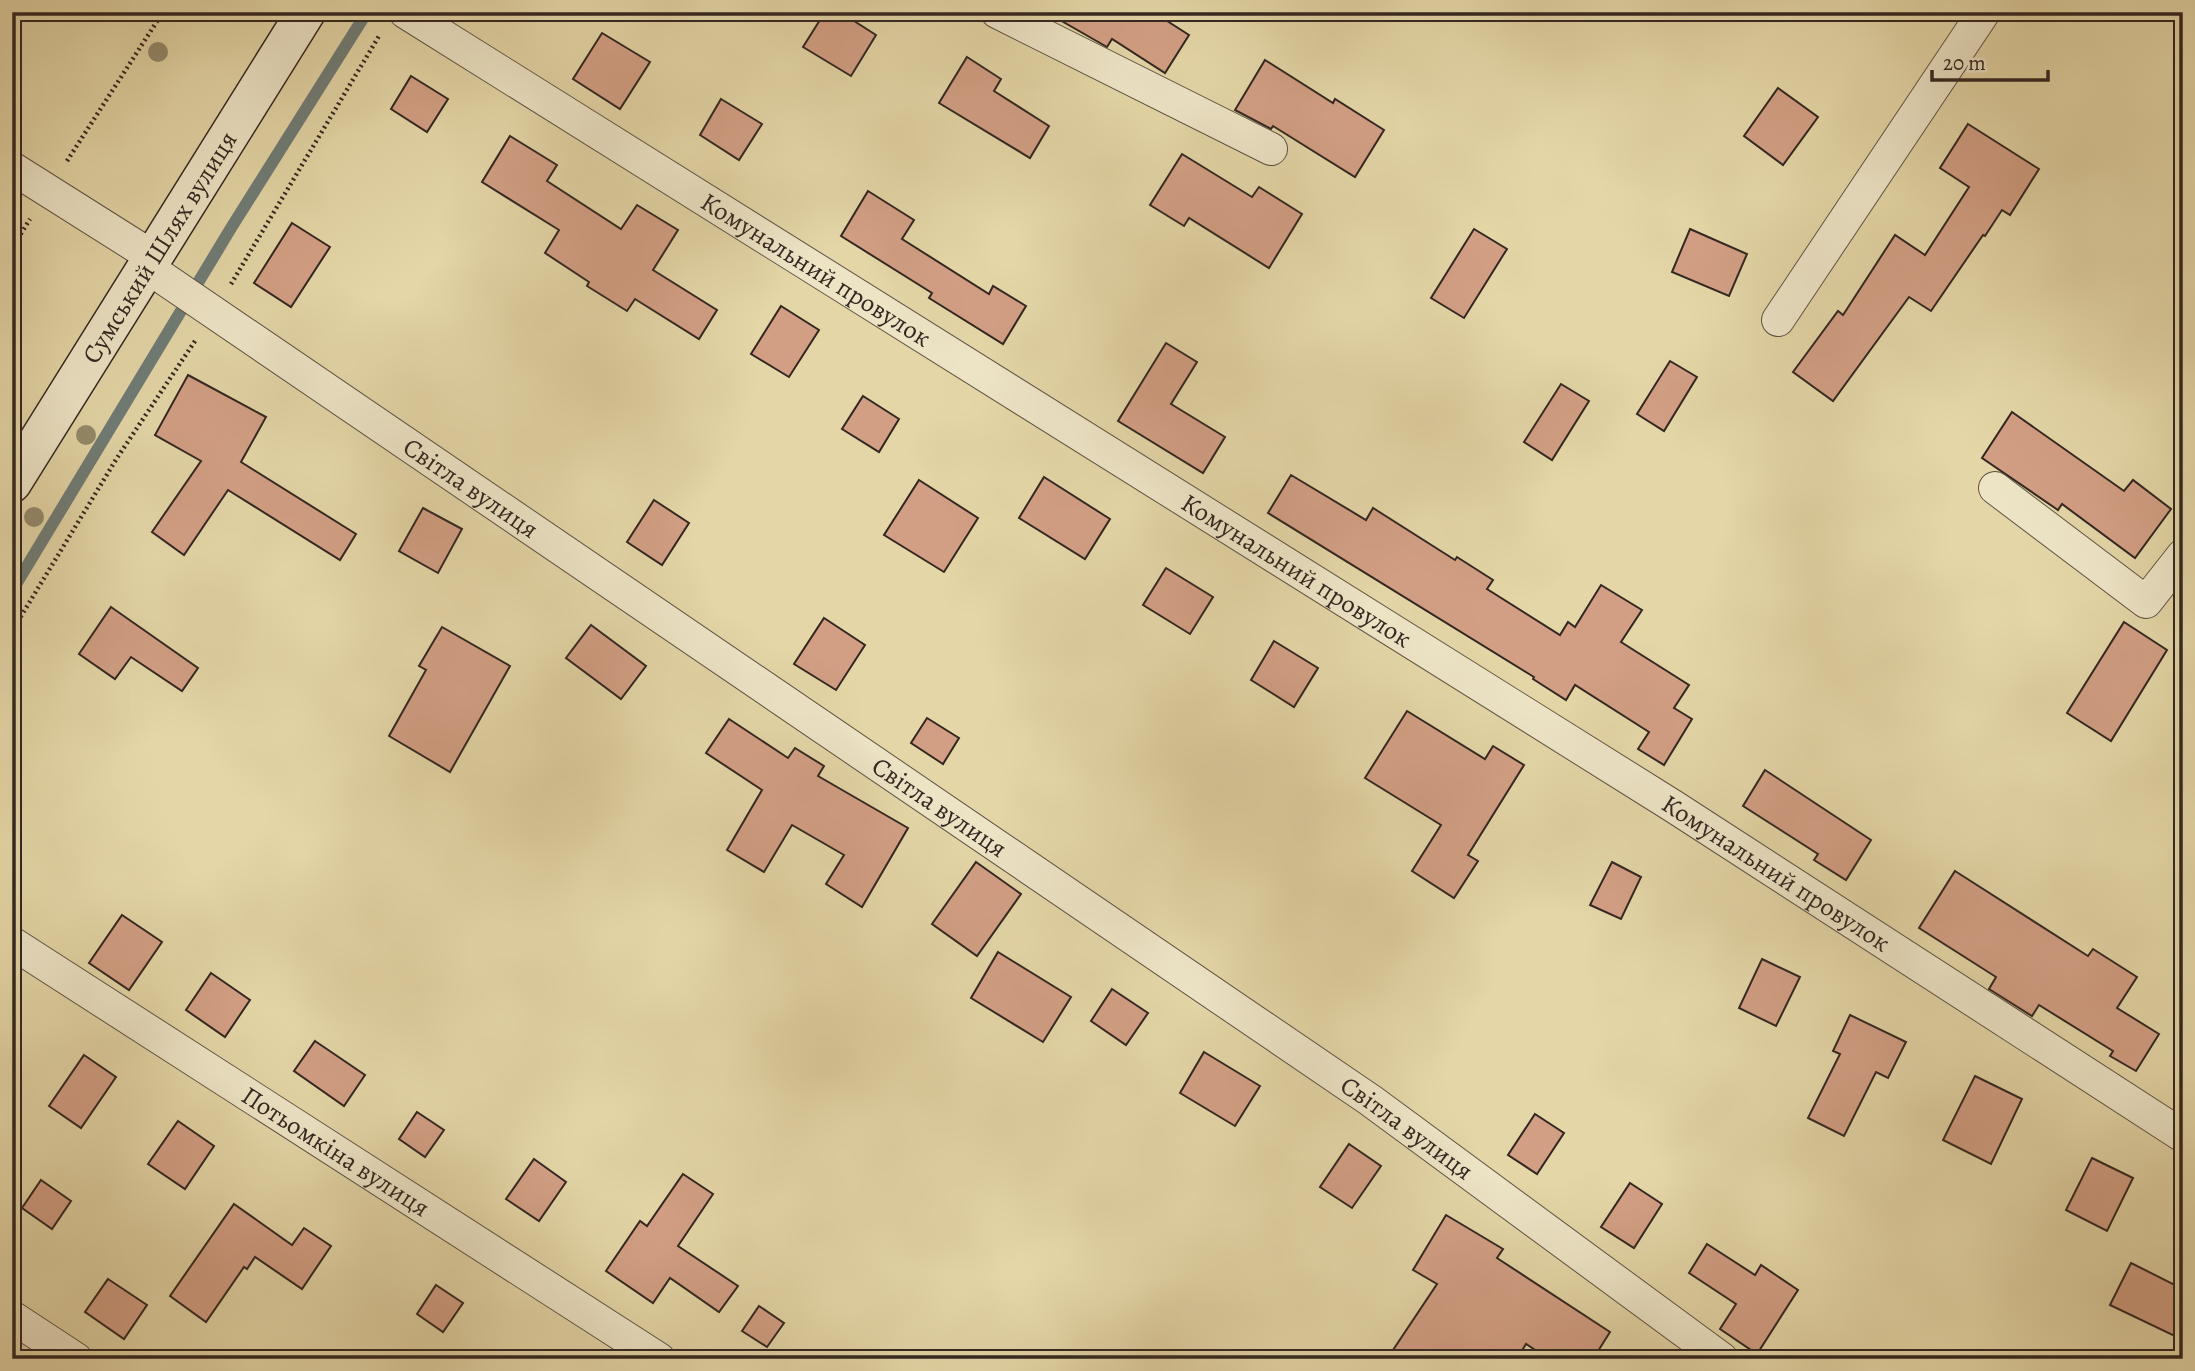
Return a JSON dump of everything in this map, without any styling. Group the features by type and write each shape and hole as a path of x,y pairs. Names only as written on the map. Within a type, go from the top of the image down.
{"main road":[{"name":"Сумський Шлях вулиця","path":"12,483 306,12"}],"street":[{"name":"Комунальний провулок","path":"405,12 1673,806 2183,1136"},
{"path":"997,12 1271,149"},
{"path":"1778,320 1984,12"},
{"name":"Світла вулиця","path":"12,168 48,190 1370,1100 1723,1359"},
{"path":"1995,488 2146,602 2183,555"},
{"name":"Потьомкіна вулиця","path":"12,943 659,1359"},
{"path":"12,1317 76,1359"}],"path":[{"path":"12,248 163,12"}],"building":[{"path":"825,12 840,12 876,35 851,76 803,47"},
{"path":"1046,12 1153,12 1189,35 1165,73 1112,39 1107,47"},
{"path":"602,33 650,62 620,109 573,79"},
{"path":"967,57 1001,79 994,91 1049,126 1030,158 939,103"},
{"path":"1265,60 1333,103 1335,99 1384,130 1355,177 1273,126 1271,129 1235,110"},
{"path":"411,76 448,99 427,132 391,109"},
{"path":"1778,88 1818,117 1783,165 1744,136"},
{"path":"721,99 762,124 739,160 700,135"},
{"path":"1968,124 2039,169 2010,215 2002,210 1931,311 1909,297 1833,401 1793,372 1838,311 1843,315 1895,235 1925,255 1969,187 1940,168"},
{"path":"510,136 557,165 547,181 621,229 637,205 678,230 653,270 717,310 699,339 635,299 627,311 587,286 589,282 545,253 559,230 482,182"},
{"path":"1182,154 1252,197 1259,187 1302,214 1269,268 1189,218 1184,226 1150,205"},
{"path":"868,191 914,220 902,239 989,294 993,286 1026,306 1003,344 929,298 932,293 841,236"},
{"path":"292,223 330,247 291,307 254,283"},
{"path":"1474,229 1507,249 1464,318 1431,298"},
{"path":"1690,229 1747,254 1729,296 1672,272"},
{"path":"781,306 819,330 789,377 751,354"},
{"path":"1166,343 1197,362 1171,404 1225,437 1203,473 1118,421"},
{"path":"1670,361 1697,377 1664,431 1637,414"},
{"path":"188,375 266,417 241,462 356,534 340,560 228,490 184,555 152,532 201,461 155,435"},
{"path":"1561,384 1589,401 1552,460 1524,442"},
{"path":"863,396 899,419 879,452 842,429"},
{"path":"2012,412 2124,491 2133,480 2171,509 2135,558 2062,504 2058,510 1982,458"},
{"path":"1291,475 1366,520 1373,508 1455,560 1457,557 1493,580 1487,589 1560,635 1568,622 1575,627 1601,585 1642,610 1621,642 1689,685 1674,708 1692,719 1664,765 1638,749 1649,732 1575,685 1566,700 1533,679 1534,677 1268,513"},
{"path":"1044,477 1110,519 1085,559 1019,518"},
{"path":"919,480 978,518 944,572 884,535"},
{"path":"654,500 689,523 662,565 627,542"},
{"path":"423,508 462,529 438,573 399,551"},
{"path":"1166,568 1213,597 1190,634 1143,605"},
{"path":"111,607 198,668 182,691 131,657 115,679 79,654"},
{"path":"824,618 865,645 836,690 794,664"},
{"path":"2124,622 2167,650 2111,741 2067,713"},
{"path":"591,625 646,666 621,699 566,658"},
{"path":"442,627 510,666 450,772 389,736 426,670 419,666"},
{"path":"1274,641 1318,668 1294,707 1251,680"},
{"path":"1407,711 1485,759 1493,746 1524,765 1468,855 1478,861 1454,898 1412,871 1441,825 1365,778"},
{"path":"927,718 959,738 943,764 911,743"},
{"path":"729,719 788,758 795,748 824,766 818,776 908,828 862,907 826,884 844,855 792,825 764,872 727,850 762,790 706,753"},
{"path":"1765,770 1871,840 1846,880 1814,860 1818,854 1743,806"},
{"path":"976,862 1021,894 977,956 932,924"},
{"path":"1612,862 1641,877 1621,919 1590,905"},
{"path":"1955,871 2088,956 2093,949 2137,977 2117,1008 2159,1034 2136,1071 2110,1056 2113,1051 2039,1005 2032,1016 1989,989 1996,977 1919,928"},
{"path":"122,915 162,942 129,990 89,963"},
{"path":"998,952 1071,997 1043,1042 971,998"},
{"path":"1762,959 1800,977 1776,1026 1739,1008"},
{"path":"211,973 250,1000 225,1037 186,1010"},
{"path":"1112,989 1148,1013 1126,1045 1091,1021"},
{"path":"1850,1015 1906,1042 1888,1078 1876,1072 1844,1136 1808,1118 1840,1054 1833,1051"},
{"path":"315,1041 365,1075 344,1106 294,1071"},
{"path":"1204,1052 1260,1086 1235,1126 1180,1093"},
{"path":"84,1055 116,1077 81,1128 49,1106"},
{"path":"1975,1076 2022,1099 1991,1164 1943,1140"},
{"path":"417,1112 444,1130 425,1157 399,1139"},
{"path":"1535,1114 1564,1133 1537,1174 1508,1155"},
{"path":"178,1121 214,1146 185,1189 148,1164"},
{"path":"1349,1144 1381,1166 1352,1208 1320,1187"},
{"path":"2092,1158 2133,1178 2107,1231 2066,1210"},
{"path":"534,1159 566,1182 539,1221 506,1199"},
{"path":"683,1174 713,1194 678,1246 738,1286 719,1312 670,1278 653,1303 606,1271 640,1221 647,1226"},
{"path":"41,1180 71,1201 52,1229 22,1208"},
{"path":"1630,1183 1662,1204 1634,1248 1601,1227"},
{"path":"234,1204 292,1245 304,1228 331,1246 302,1289 255,1257 247,1269 244,1267 206,1322 170,1296"},
{"path":"1446,1215 1503,1249 1497,1258 1610,1332 1593,1359 1549,1359 1526,1344 1517,1359 1387,1359 1437,1284 1413,1270"},
{"path":"1707,1244 1755,1275 1761,1265 1798,1290 1757,1354 1720,1329 1736,1304 1689,1273"},
{"path":"2131,1263 2183,1289 2183,1340 2110,1305"},
{"path":"108,1279 147,1305 124,1339 85,1312"},
{"path":"436,1285 463,1303 443,1332 417,1314"},
{"path":"759,1306 784,1323 767,1347 742,1331"}],"waterway":[{"path":"12,591 231,228 367,12"}]}
